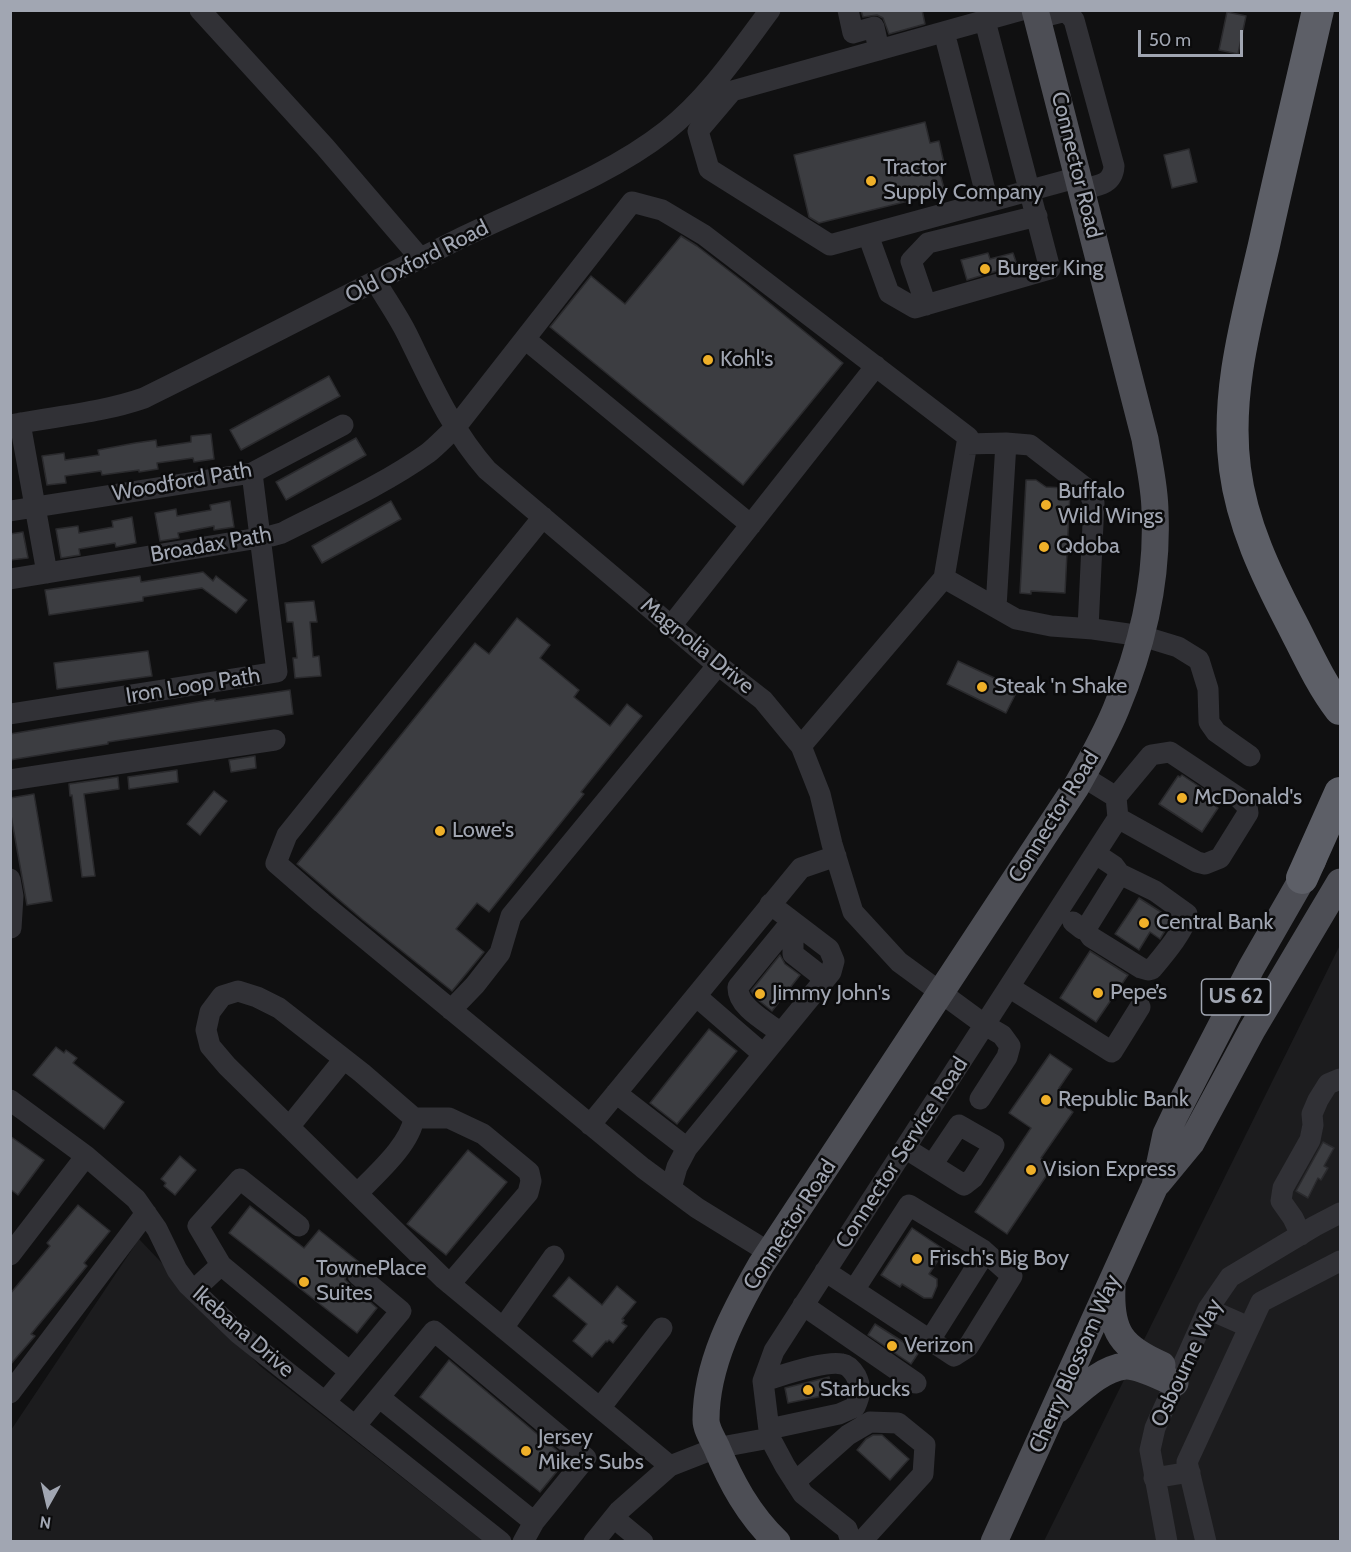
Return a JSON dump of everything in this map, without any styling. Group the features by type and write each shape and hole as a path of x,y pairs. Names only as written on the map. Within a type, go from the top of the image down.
{"highway":[{"path":"1318,10 1245,324 1234,398 1232,434 1241,504 1252,537 1279,598 1338,710"},
{"path":"1302,878 1341,793"}],"main road":[{"name":"Connector Road","path":"777,1542 746,1506 729,1478 706,1422 709,1390 716,1357 742,1300 770,1253 1082,776 1115,712 1131,671 1142,636 1152,584 1155,512 1145,439 1081,183 1032,13"},
{"name":"Cherry Blossom Way","path":"994,1542 1155,1186 1166,1134 1179,1106 1251,968 1302,878 1341,818"},
{"name":"Cherry Blossom Way","path":"1155,1186 1191,1143 1263,1011 1341,882"},
{"path":"1113,1281 1111,1301 1114,1322 1121,1339 1134,1351 1177,1378"},
{"path":"1052,1415 1091,1382 1108,1372 1127,1366 1177,1378"}],"street":[{"path":"200,10 325,147 421,259"},
{"name":"Old Oxford Road","path":"15,424 96,411 144,398 592,176 650,142 681,119 741,50 770,10"},
{"path":"848,10 853,33 874,27 879,50"},
{"path":"1066,11 1074,21 1114,166 1112,176 1106,184 1081,183 1030,190 830,245 709,169 698,131 732,91 879,50 944,32 977,18 1066,11"},
{"path":"868,235 889,293 915,308 1050,268 1030,190 977,18"},
{"path":"944,32 988,202"},
{"name":"Broadax Path","path":"10,579 282,533 372,486 429,452 455,428 632,202 662,210 704,235 876,366"},
{"path":"926,305 911,261 928,243 1037,216"},
{"path":"935,217 942,240"},
{"name":"Magnolia Drive","path":"376,282 405,332 447,416 467,447 487,470 671,626 763,700 801,746 820,794 853,912 899,962 1002,1035 1010,1046 1007,1057 980,1100"},
{"path":"525,339 751,525"},
{"path":"671,626 876,366 968,437 944,578 801,746"},
{"path":"15,424 35,507 47,573"},
{"name":"Woodford Path","path":"10,511 252,473 343,424"},
{"path":"996,607 1006,443"},
{"path":"967,444 1030,444 1087,489 1094,502 1088,628"},
{"path":"252,473 262,538"},
{"path":"543,517 287,835 276,863 643,1168 697,1208 770,1253"},
{"name":"Iron Loop Path","path":"10,714 277,672 262,538"},
{"path":"944,578 1016,619 1051,626 1088,628 1142,636 1178,648 1198,660 1208,689 1209,722 1215,732 1250,756"},
{"path":"451,1010 475,985 500,953 511,916 718,665"},
{"path":"10,780 275,740"},
{"name":"Connector Service Road","path":"851,1542 847,1529 803,1494 795,1482 770,1433 763,1381 774,1351 1096,854 1117,808 1151,755 1170,752 1239,798 1247,806 1248,813 1220,858 1205,864 1197,862 1117,808"},
{"path":"1082,776 1117,808"},
{"path":"1058,912 1085,928 1091,937 1148,970 1152,969 1188,918 1187,914 1155,891 1120,874 1114,866 1096,854"},
{"path":"590,1125 801,868 836,856"},
{"path":"1085,928 1120,874"},
{"path":"10,879 13,906 11,928"},
{"path":"770,904 795,923"},
{"path":"671,1188 677,1167 687,1148 825,979 793,954 795,923"},
{"path":"781,1033 744,1004 738,994 738,987 795,923"},
{"path":"1010,987 1112,1052 1140,1007"},
{"path":"450,1284 528,1193 531,1180 529,1172 483,1134 449,1118 414,1118 279,1008 238,991 222,996 210,1012 206,1030 210,1046 227,1066 450,1284 670,1466"},
{"path":"696,996 763,1054"},
{"path":"289,1127 344,1059"},
{"path":"1301,1235 1281,1201 1283,1188 1310,1140 1313,1125 1312,1114 1318,1100 1328,1084 1341,1078"},
{"path":"616,1093 687,1148"},
{"name":"Ikebana Drive","path":"10,1100 86,1156 136,1199 157,1229 177,1270 238,1333 501,1542"},
{"path":"357,1194 405,1141 412,1129 414,1118"},
{"path":"905,1148 932,1165"},
{"path":"10,1255 86,1156"},
{"path":"298,1226 240,1179 198,1226 221,1265 350,1372"},
{"path":"825,1271 954,1356 968,1347 1011,1276 985,1252 909,1205 854,1290"},
{"path":"10,1393 146,1213"},
{"name":"Osbourne Way","path":"1167,1542 1150,1450 1155,1428 1208,1309 1230,1277 1341,1213"},
{"path":"930,1340 985,1252"},
{"path":"503,1328 554,1256"},
{"path":"1206,1542 1187,1461 1261,1302 1341,1261"},
{"path":"194,1290 221,1265"},
{"path":"326,1401 401,1311 358,1275"},
{"path":"803,1305 916,1383"},
{"path":"1208,1309 1249,1327"},
{"path":"600,1408 662,1328"},
{"path":"356,1425 434,1331 586,1458 534,1522 522,1542"},
{"path":"594,1542 614,1518 670,1466 716,1448 838,1414 855,1407 860,1395 860,1383 853,1370 842,1364 824,1365 763,1381"},
{"path":"379,1397 534,1522"},
{"path":"795,1482 848,1435 870,1422 898,1423 925,1445 923,1474 861,1542"},
{"path":"1154,1478 1190,1472"},
{"path":"614,1518 643,1542"}],"shaded area":[{"path":"1340,945 1340,1541 1044,1541"},
{"path":"139,1239 260,1366 483,1541 11,1542 11,1430"}],"building":[{"path":"861,10 922,10 925,24 889,34 883,18 877,15 863,17"},
{"path":"1227,12 1246,16 1238,54 1219,50"},
{"name":"Tractor Supply Company","path":"925,122 930,143 939,141 945,168 939,170 945,192 819,223 809,217 794,155"},
{"path":"1189,149 1197,182 1172,188 1164,155"},
{"path":"681,236 745,283 843,363 743,485 550,327 591,276 625,304"},
{"name":"Burger King","path":"988,253 990,259 1013,253 1017,265 967,280 961,260"},
{"path":"329,376 340,396 241,450 230,430"},
{"path":"211,434 214,459 194,462 193,458 157,463 158,469 139,472 139,470 102,475 101,471 65,476 66,483 47,485 42,456 64,453 65,460 99,455 98,450 135,443 156,440 157,447 191,442 191,436"},
{"path":"356,438 366,455 286,500 276,482"},
{"path":"1026,480 1036,480 1046,487 1065,488 1070,492 1065,593 1031,591 1031,594 1020,593"},
{"path":"230,501 234,527 214,530 214,526 178,533 179,538 160,541 155,513 176,509 177,516 211,510 210,505"},
{"path":"391,501 401,519 322,563 312,546"},
{"path":"132,517 136,543 116,547 115,543 79,549 80,555 61,558 56,529 78,526 79,533 113,527 112,521"},
{"path":"23,532 28,558 10,560 10,534"},
{"path":"203,572 213,581 216,576 247,600 236,613 202,588 143,597 143,601 49,615 45,590 140,576 141,582"},
{"path":"314,601 317,622 310,622 313,657 319,656 321,676 295,678 293,658 297,658 293,622 287,622 285,603"},
{"name":"Lowe's","path":"517,618 550,645 540,658 579,690 574,697 610,726 627,704 642,716 581,792 584,794 489,912 477,903 456,929 484,952 452,991 297,864 475,643 489,654"},
{"path":"148,651 152,676 57,689 54,663"},
{"name":"Steak 'n Shake","path":"958,661 1018,689 1006,713 947,684"},
{"path":"290,690 293,714 108,742 108,744 10,760 10,734 215,699 215,701"},
{"path":"255,756 256,768 231,772 229,760"},
{"path":"177,770 178,782 129,789 128,777"},
{"path":"1182,775 1218,799 1214,805 1218,808 1202,832 1159,804 1178,776"},
{"path":"118,777 119,789 84,794 95,876 82,877 69,784"},
{"path":"214,791 227,801 200,835 187,824"},
{"path":"34,794 52,901 27,905 10,810 10,798"},
{"path":"1139,898 1172,919 1160,939 1150,932 1139,950 1115,934"},
{"path":"1090,951 1128,975 1096,1022 1060,998"},
{"path":"780,955 785,964 800,975 772,1011 751,991"},
{"path":"709,1029 737,1051 677,1124 650,1103"},
{"path":"56,1047 64,1053 66,1050 77,1058 73,1063 124,1102 104,1129 33,1075"},
{"path":"1050,1054 1072,1069 1059,1088 1069,1095 1063,1104 1073,1112 1041,1158 1053,1166 1007,1234 975,1212 1031,1128 1009,1113"},
{"path":"10,1136 44,1160 18,1195 10,1189"},
{"path":"1323,1142 1334,1148 1324,1166 1328,1168 1321,1180 1318,1178 1308,1198 1296,1191"},
{"path":"468,1150 507,1182 446,1255 407,1224"},
{"path":"180,1156 196,1170 175,1195 164,1186 166,1183 161,1179"},
{"path":"78,1205 110,1231 84,1263 87,1266 31,1334 35,1336 10,1365 10,1294 50,1246 47,1243"},
{"path":"250,1206 304,1248 319,1230 359,1262 348,1267 345,1280 377,1308 357,1333 229,1233"},
{"path":"912,1228 945,1250 929,1274 937,1279 932,1298 924,1298 902,1284 900,1287 881,1275"},
{"path":"569,1277 602,1305 617,1286 636,1302 622,1319 624,1320 622,1323 627,1326 613,1343 606,1341 592,1357 573,1341 587,1324 553,1296"},
{"name":"Verizon","path":"875,1324 919,1352 911,1364 868,1335"},
{"path":"449,1360 567,1459 540,1492 420,1397"},
{"name":"Starbucks","path":"829,1377 832,1394 788,1403 785,1388"},
{"path":"873,1435 882,1435 909,1459 890,1480 857,1450 866,1439"}],"place":[{"name":"Tractor Supply Company","path":"871,181"},
{"name":"Burger King","path":"985,269"},
{"name":"Kohl's","path":"708,360"},
{"name":"Buffalo Wild Wings","path":"1046,505"},
{"name":"Qdoba","path":"1044,547"},
{"name":"Steak 'n Shake","path":"982,687"},
{"name":"McDonald's","path":"1182,798"},
{"name":"Lowe's","path":"440,831"},
{"name":"Central Bank","path":"1144,923"},
{"name":"Pepe’s","path":"1098,993"},
{"name":"Jimmy John's","path":"760,994"},
{"name":"Republic Bank","path":"1046,1100"},
{"name":"Vision Express","path":"1031,1170"},
{"name":"Frisch's Big Boy","path":"917,1259"},
{"name":"TownePlace Suites","path":"304,1282"},
{"name":"Verizon","path":"892,1346"},
{"name":"Starbucks","path":"808,1390"},
{"name":"Jersey Mike's Subs","path":"526,1451"}]}
